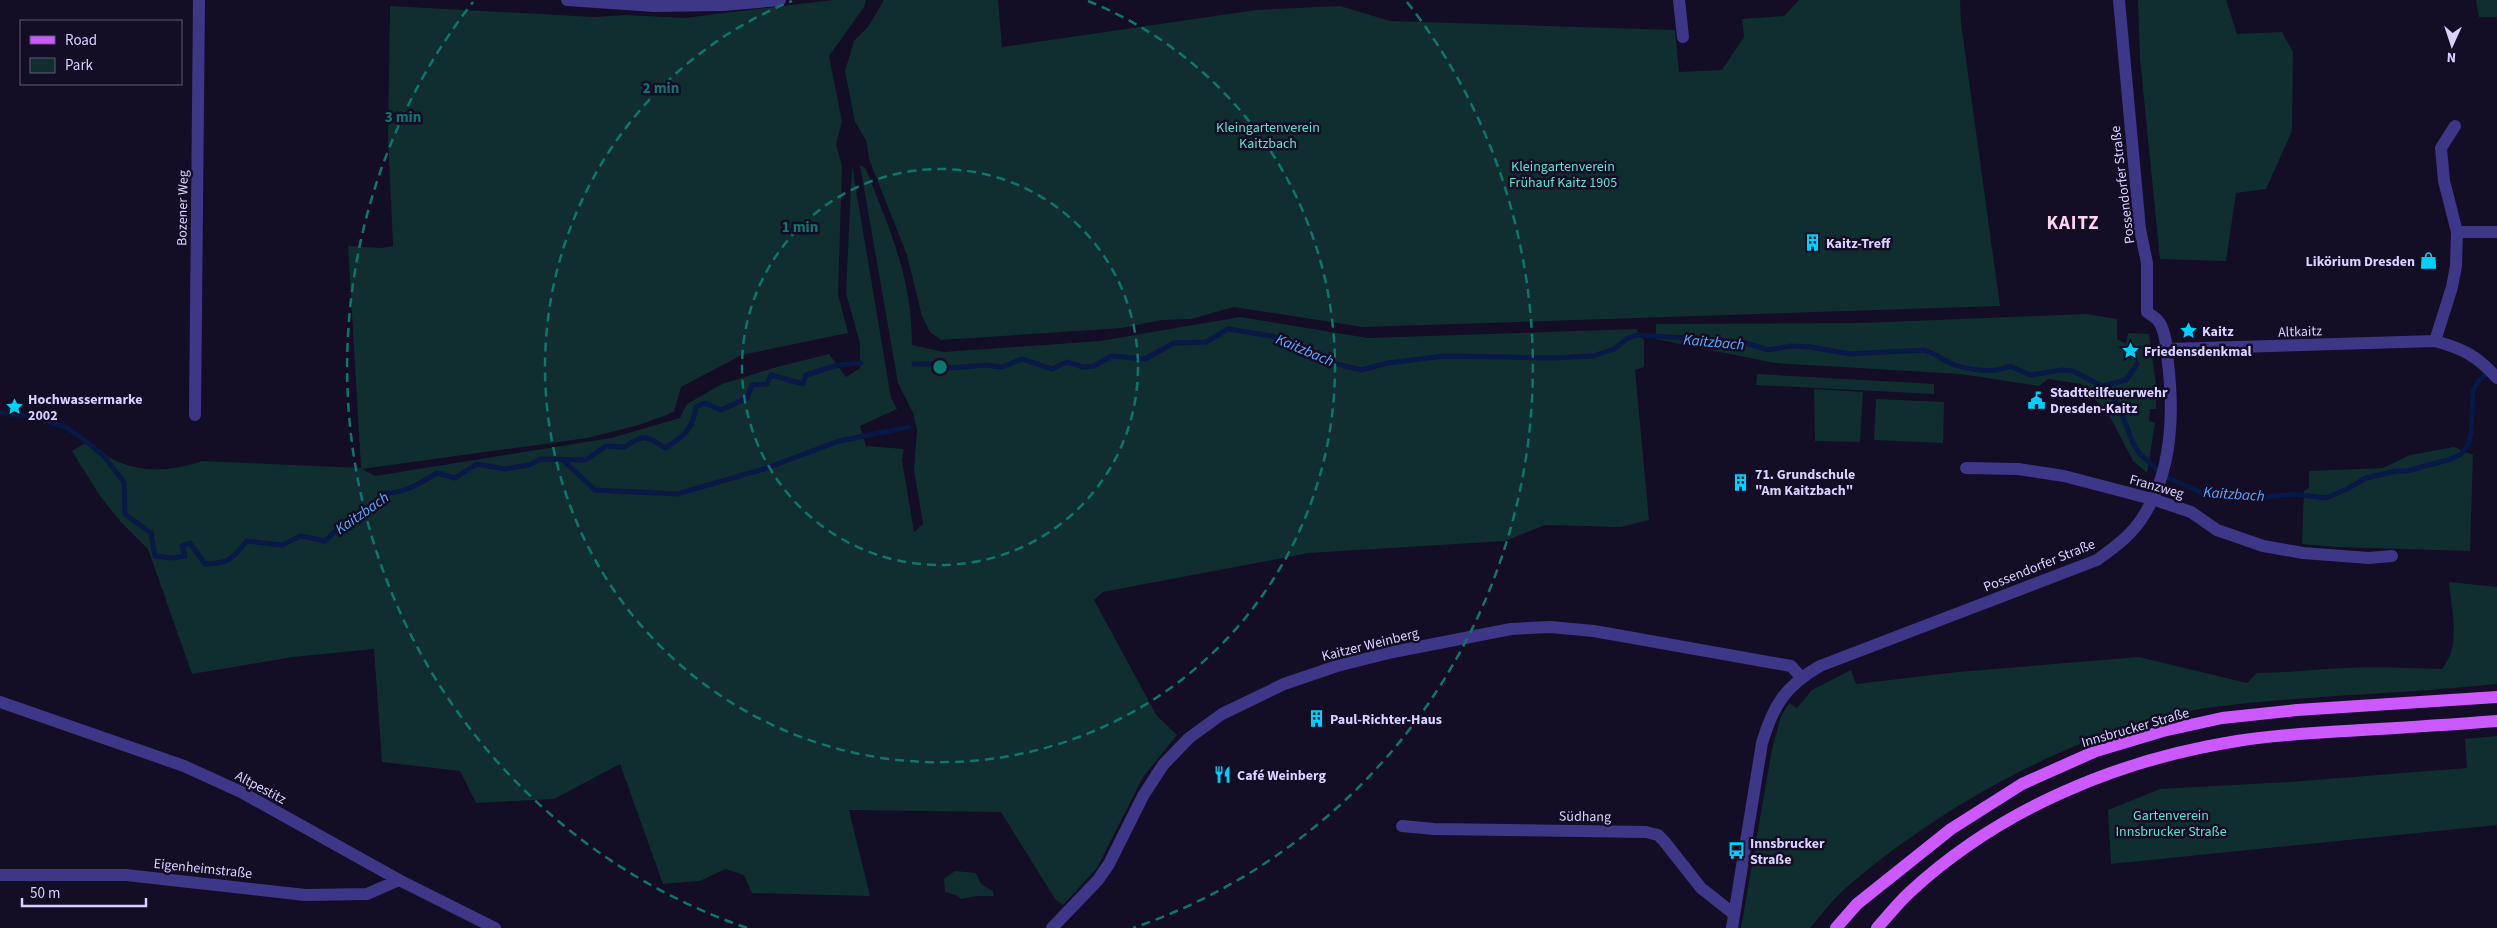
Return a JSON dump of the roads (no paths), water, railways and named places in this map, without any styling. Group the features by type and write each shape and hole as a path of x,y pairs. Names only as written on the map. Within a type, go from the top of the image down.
{"main road":[{"name":"Innsbrucker Straße","path":"1836,928 1857,904 1951,829 2022,784 2096,751 2163,731 2222,718 2297,710 2497,698"},
{"path":"1877,928 1910,892 1966,847 2032,806 2114,772 2170,754 2239,740 2497,721"}],"street":[{"name":"Bozener Weg","path":"195,415 199,0"},
{"path":"567,0 654,6 723,5 780,0"},
{"path":"1679,0 1683,37"},
{"name":"Possendorfer Straße","path":"1732,928 1762,743 1770,716 1784,693 1801,677 1826,664 2097,560 2116,547 2132,531 2144,515 2152,499 2165,462 2171,404 2167,349 2159,321 2147,312 2147,263 2140,229 2119,0"},
{"path":"2435,341 2455,273 2457,232 2444,181 2441,148 2456,126"},
{"path":"2457,232 2497,232"},
{"name":"Altkaitz","path":"2167,349 2435,341 2462,348 2482,361 2497,378"},
{"name":"Franzweg","path":"1966,468 2018,469 2064,476 2152,499 2184,509 2217,530 2263,546 2303,553 2369,558 2392,556"},
{"name":"Kaitzer Weinberg","path":"1052,928 1098,880 1109,864 1143,796 1164,765 1189,738 1222,714 1284,684 1337,666 1393,652 1501,631 1550,627 1594,630 1791,666 1801,677"},
{"name":"Altpestitz","path":"0,702 184,766 241,792 399,880 495,928"},
{"name":"Südhang","path":"1402,826 1444,829 1646,832 1658,835 1701,888 1734,914"},
{"name":"Eigenheimstraße","path":"0,875 126,875 305,895 367,894 399,880"}],"waterway":[{"name":"Kaitzbach","path":"914,364 933,364 951,368 985,365 1002,367 1022,359 1052,369 1067,362 1083,367 1094,366 1111,356 1145,359 1174,343 1206,342 1228,329 1272,336 1332,363 1361,370 1388,363 1444,356 1552,358 1593,356 1614,349 1628,338 1637,335 1743,342 1768,350 1791,346 1810,347 1850,354 1924,350 1952,364 1973,369 1997,370 2010,366 2030,375 2062,370 2073,371 2102,386 2117,402 2133,443 2139,453 2164,476 2204,494 2260,498 2293,494 2326,498 2366,478 2396,471 2407,471 2451,459 2461,454 2468,445 2471,433 2473,391 2478,381 2490,372"},
{"name":"Kaitzbach","path":"0,413 31,416 66,427 103,455 124,482 125,514 151,533 155,556 173,558 185,556 182,546 190,543 205,564 213,564 230,559 247,541 282,545 301,536 325,541 345,522 364,512 385,493 406,489 419,484 437,473 455,478 477,464 505,469 529,465 541,459 586,460 606,446 625,447 641,438 649,439 665,448 683,436 690,427 696,407 705,403 721,410 747,398 752,385 767,384 771,375 803,384 806,375 838,365 861,363"},
{"path":"2102,386 2126,380 2137,364"},
{"path":"564,461 595,490 677,494 764,469 839,441 909,427"}],"place":[{"name":"Kaitz-Treff","path":"1812,243"},
{"name":"Likörium Dresden","path":"2429,261"},
{"name":"Kaitz","path":"2188,331"},
{"name":"Friedensdenkmal","path":"2130,351"},
{"name":"Stadtteilfeuerwehr Dresden-Kaitz","path":"2036,400"},
{"name":"Hochwassermarke 2002","path":"14,407"},
{"name":"71. Grundschule \"Am Kaitzbach\"","path":"1741,482"},
{"name":"Paul-Richter-Haus","path":"1316,719"},
{"name":"Café Weinberg","path":"1223,775"},
{"name":"Innsbrucker Straße","path":"1736,851"}],"district":[{"name":"KAITZ","path":"2073,222"}],"park label":[{"name":"Kleingartenverein Kaitzbach","path":"1268,136"},
{"name":"Kleingartenverein Frühauf Kaitz 1905","path":"1563,174"},
{"name":"Gartenverein Innsbrucker Straße","path":"2171,824"}]}
